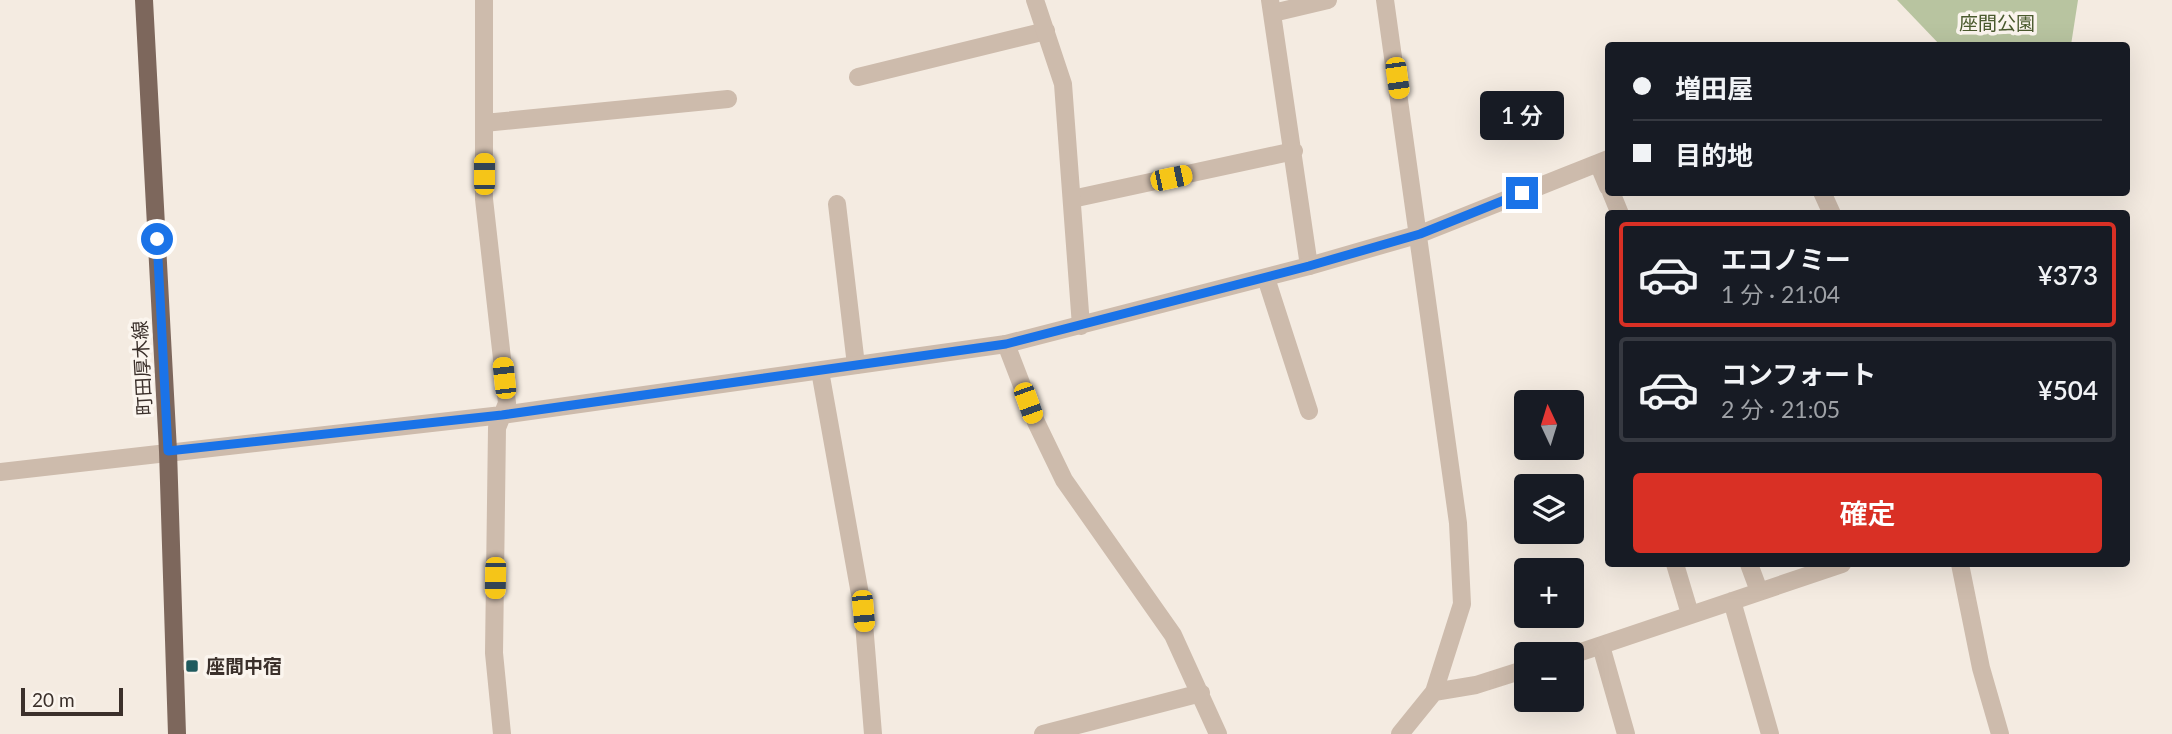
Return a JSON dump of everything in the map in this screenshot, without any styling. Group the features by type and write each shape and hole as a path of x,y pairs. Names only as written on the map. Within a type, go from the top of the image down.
{"main road":[{"name":"町田厚木線","path":"144,0 168,451 177,734"}],"street":[{"path":"484,0 484,199 506,403 497,428 494,653 502,734"},
{"path":"1035,0 1063,84 1081,326"},
{"path":"1309,266 1272,6 1328,0"},
{"path":"1385,0 1420,234 1458,523 1462,604 1434,692 1400,734"},
{"path":"858,77 1046,31"},
{"path":"484,123 728,99"},
{"path":"1072,199 1294,150"},
{"path":"0,472 502,415 1006,344 1266,278 1420,234 1603,161"},
{"path":"837,204 856,365"},
{"path":"1266,278 1309,411"},
{"path":"1006,344 1035,422 1064,481 1172,635 1218,734"},
{"path":"820,371 863,611 873,734"},
{"path":"1676,567 1690,614"},
{"path":"1750,567 1759,591"},
{"path":"1584,651 1833,567"},
{"path":"1961,567 1981,668 2000,734"},
{"path":"1732,601 1770,734"},
{"path":"1601,646 1626,734"},
{"path":"1434,692 1476,685 1514,673"},
{"path":"1043,734 1200,693"}],"green space":[{"name":"座間公園","path":"1897,0 2078,0 2071,42 1937,42"}],"place":[{"name":"座間中宿","path":"192,666"}],"route":[{"path":"157,239 168,451 502,415 1006,344 1309,266 1420,234 1522,193"}]}
